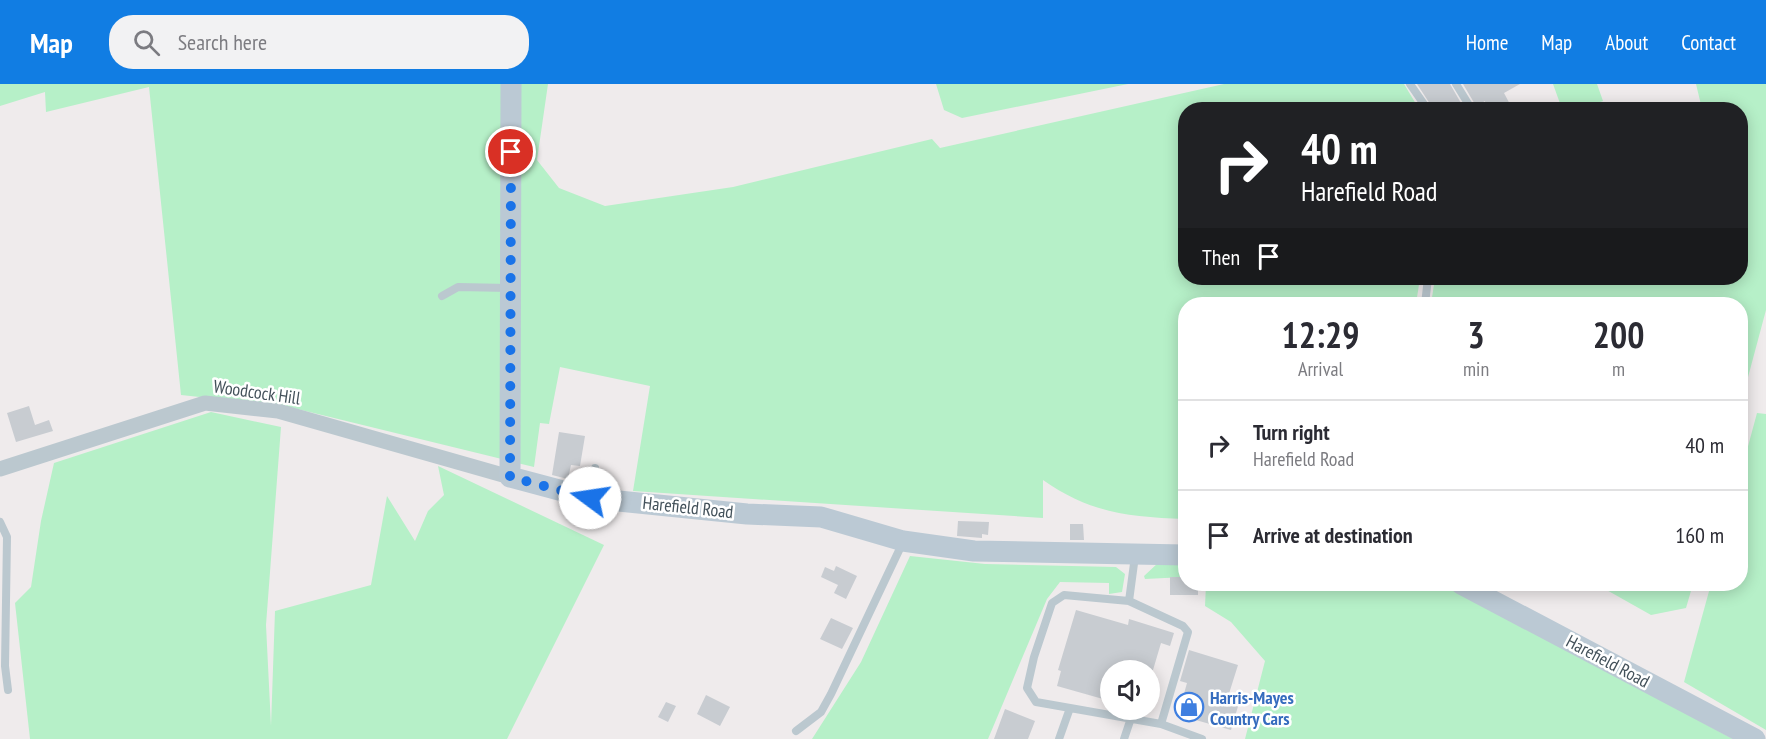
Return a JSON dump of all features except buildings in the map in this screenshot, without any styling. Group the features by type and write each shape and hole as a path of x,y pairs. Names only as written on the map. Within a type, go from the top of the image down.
{"street":[{"path":"510,477 511,84"},
{"name":"Woodcock Hill","path":"0,469 205,404 278,411 510,477"},
{"name":"Harefield Road","path":"510,477 590,498 747,514 821,517 903,541 974,551 1178,555"},
{"name":"Harefield Road","path":"1474,591 1755,739"}],"lane":[{"path":"1410,84 1422,102"},
{"path":"1456,84 1467,102"},
{"path":"442,296 458,287 511,288"},
{"path":"590,498 595,468"},
{"path":"0,522 7,537 5,666 8,690"},
{"path":"796,731 821,712 903,541"},
{"path":"1129,601 1135,555"},
{"path":"1161,724 1188,632 1183,626 1129,601 1065,595 1052,603 1034,657 1027,688 1036,702 1130,721 1161,724 1202,739"},
{"path":"1059,739 1070,708"},
{"path":"1124,739 1130,721"}],"green space":[{"path":"0,84 548,84 537,160 559,188 605,206 733,187 932,139 940,148 1224,84 1404,84 1415,102 1178,102 1178,285 1419,285 1417,297 1178,297 1178,519 1146,517 1111,511 1077,500 1043,480 1043,518 633,491 650,386 560,367 549,424 540,423 534,467 285,406 181,395 149,87 46,112 45,92 0,106"},
{"path":"936,84 1128,84 962,118 944,110"},
{"path":"1553,84 1597,84 1603,101 1600,102 1559,102"},
{"path":"1696,84 1766,84 1766,310 1748,377 1748,297 1432,297 1434,285 1748,285 1748,102 1700,102"},
{"path":"211,412 281,427 266,625 271,726 275,611 371,585 387,496 415,541 428,511 444,495 438,466 604,545 507,739 30,739 15,603 31,587 41,521 54,463"},
{"path":"1757,413 1766,414 1766,730 1684,682 1709,591 1748,591 1748,446"},
{"path":"910,556 985,564 1116,567 1125,574 1122,592 1109,594 1109,583 1060,582 1047,599 988,739 812,739 861,662"},
{"path":"1158,563 1178,563 1178,577 1145,579 1144,576"},
{"path":"1206,591 1460,591 1733,739 1245,739 1265,661 1231,622 1205,606"},
{"path":"1608,591 1691,591 1686,608 1651,615"}],"place":[{"name":"Harris-Mayes Country Cars","path":"1189,707"}],"route":[{"path":"511,152 510,477 590,498"}]}
